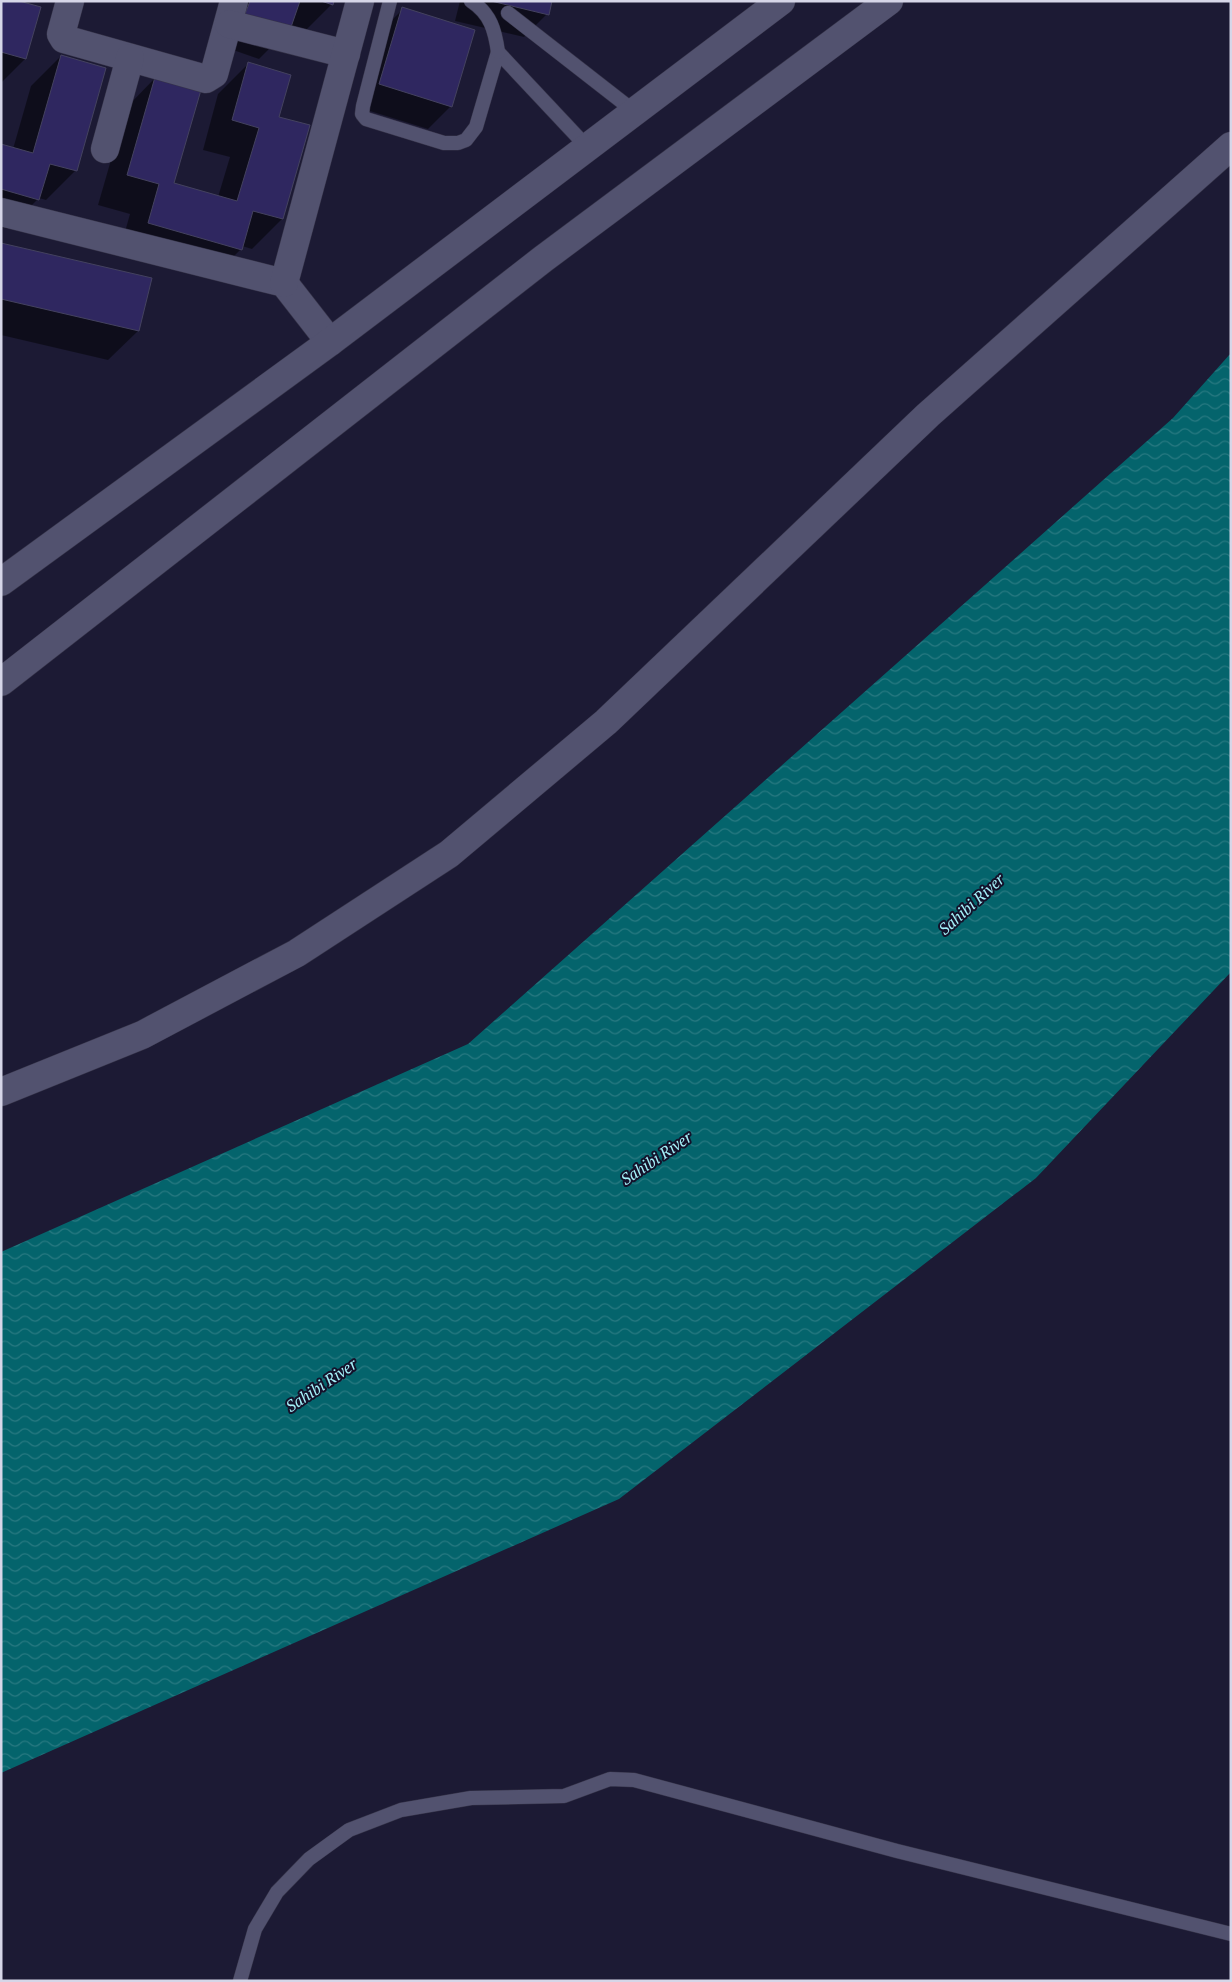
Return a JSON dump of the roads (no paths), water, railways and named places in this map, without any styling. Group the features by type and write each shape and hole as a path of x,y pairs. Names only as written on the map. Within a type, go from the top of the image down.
{"street":[{"path":"70,1 61,34 64,39 206,79 214,74 231,12 346,54"},
{"path":"284,283 360,1"},
{"path":"1,682 542,259 889,1"},
{"path":"1,582 330,342 636,112 773,4"},
{"path":"105,149 130,58"},
{"path":"1,1092 142,1035 297,953 449,854 606,722 928,415 1231,146"},
{"path":"1,212 284,283 330,342"}],"lane":[{"path":"390,1 362,114 366,119 444,143 458,143 466,140 476,127 498,52 490,19 479,6 471,1"},
{"path":"508,13 636,112"},
{"path":"498,52 588,148"},
{"path":"240,1981 255,1929 277,1892 309,1859 349,1830 401,1810 471,1798 564,1796 610,1779 634,1780 897,1851 1231,1934"}],"water":[{"name":"Sahibi River","path":"1231,353 1231,972 1036,1178 619,1499 1,1773 1,1252 468,1044 1173,418"}]}
